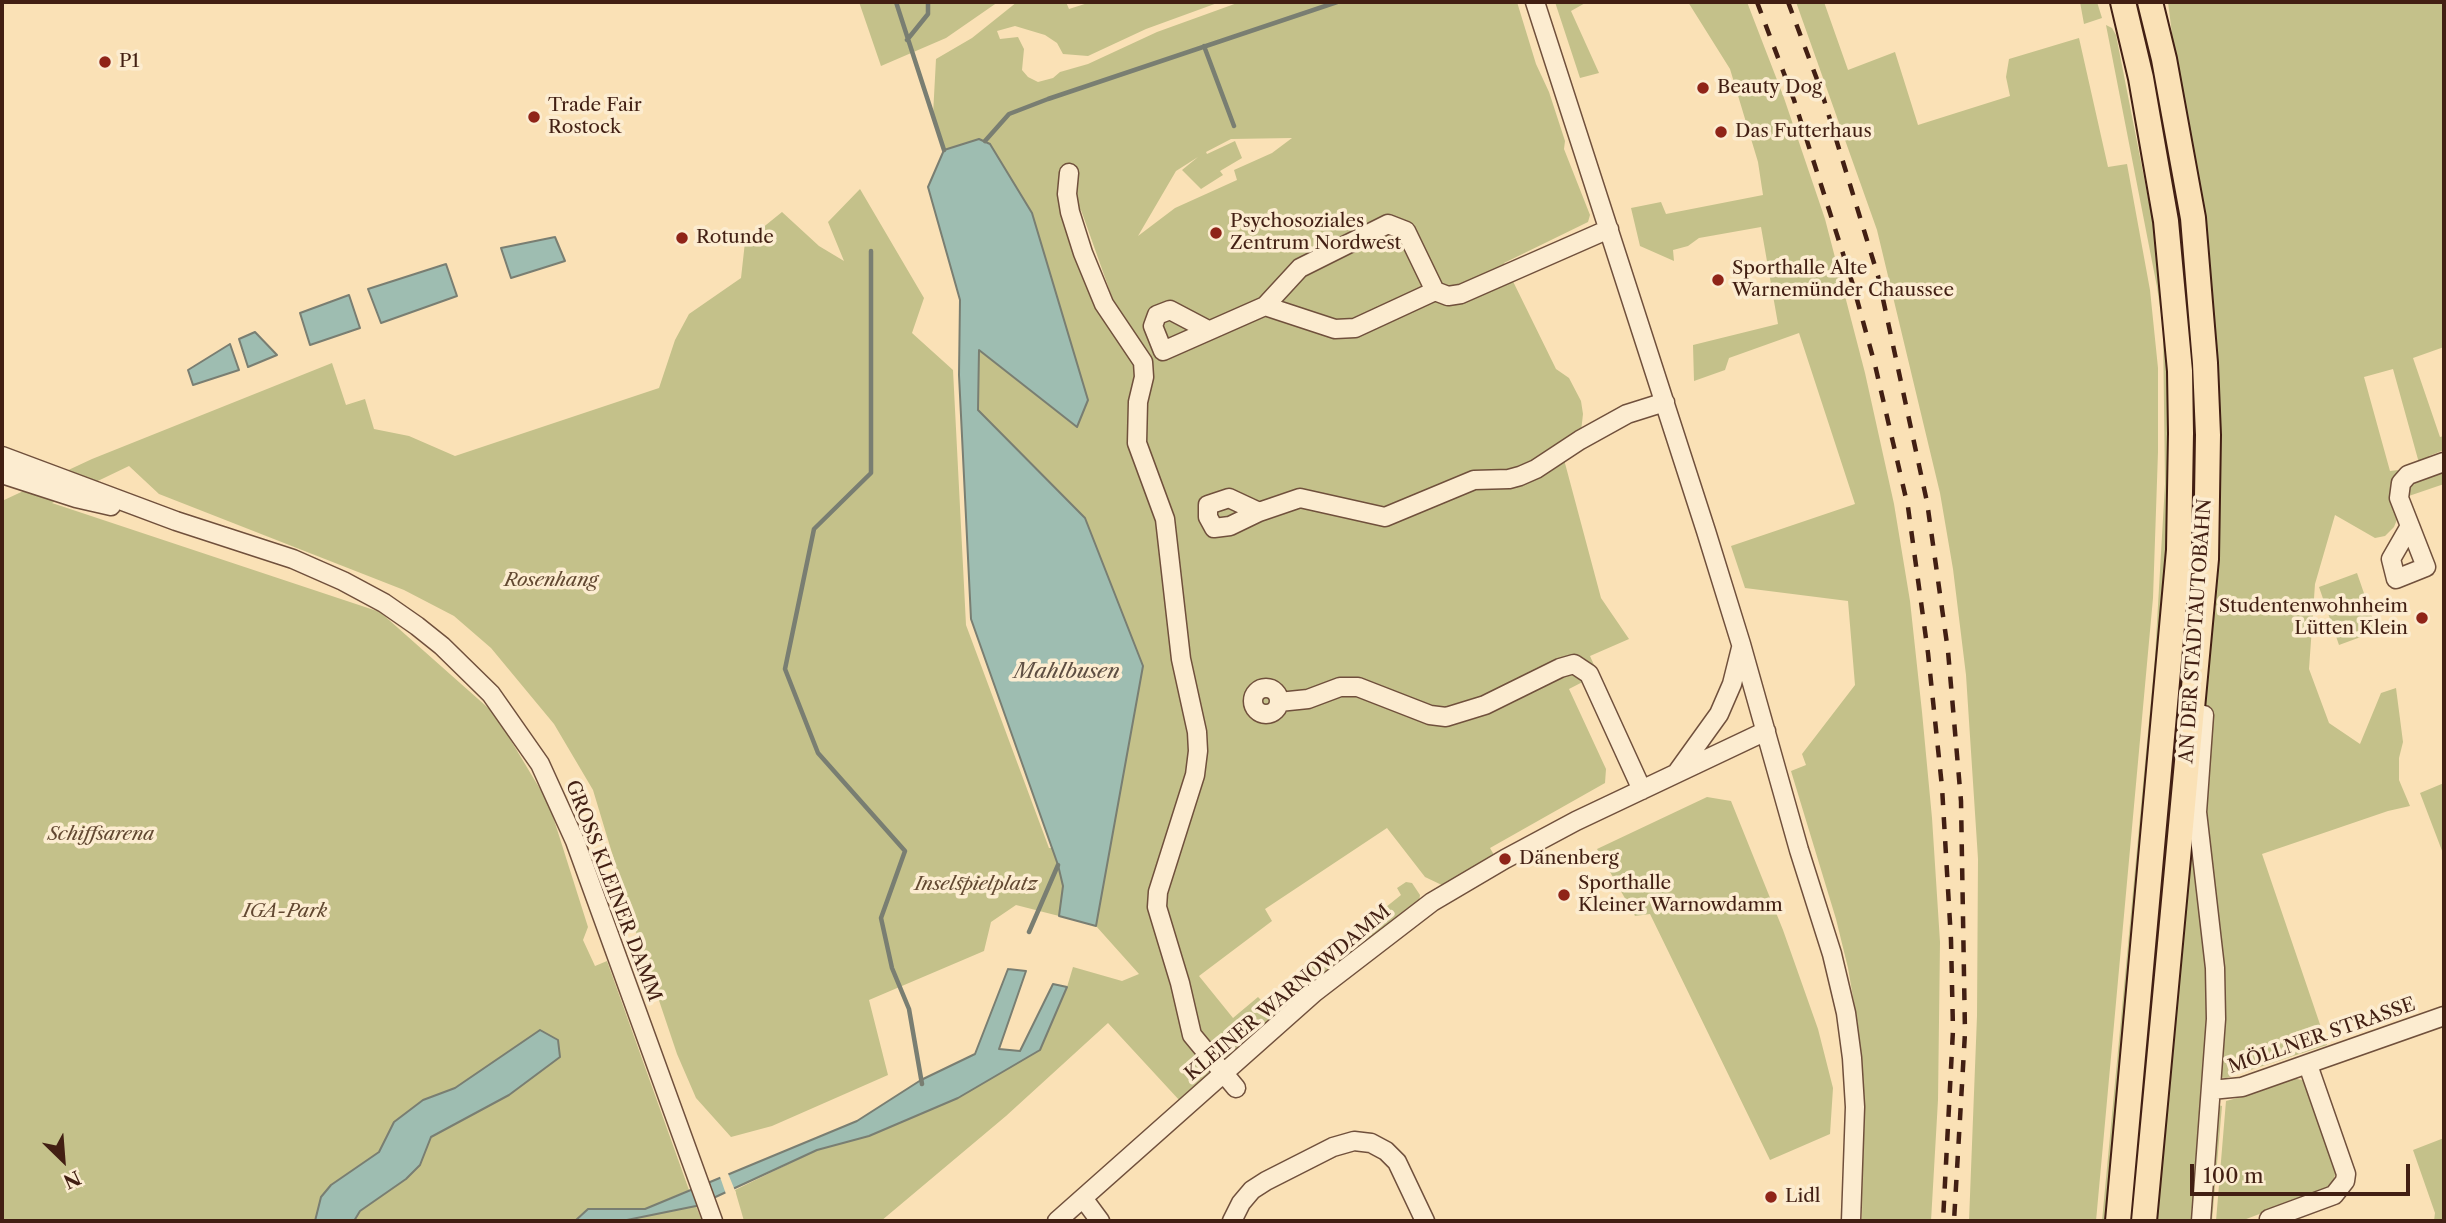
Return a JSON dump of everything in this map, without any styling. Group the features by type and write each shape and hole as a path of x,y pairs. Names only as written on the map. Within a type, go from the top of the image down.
{"highway":[{"name":"AN DER STADTAUTOBAHN","path":"2118,1221 2179,550 2181,433 2180,371 2166,221 2141,78 2123,2"},
{"name":"AN DER STADTAUTOBAHN","path":"2144,1221 2206,559 2208,435 2193,218 2180,141 2150,2"}],"street":[{"path":"1535,2 1741,645 1799,850 1832,954 1846,1013 1852,1058 1854,1107 1851,1221"},
{"path":"1069,173 1070,212 1083,253 1104,304 1143,362 1144,377 1137,412 1137,443 1165,519 1181,659 1197,732 1195,775 1158,892 1157,907 1180,983 1192,1035 1236,1088"},
{"path":"1208,330 1265,306 1300,268 1388,224 1406,230 1435,291 1448,296 1461,294 1609,229"},
{"path":"1265,306 1316,324 1355,328 1435,291"},
{"path":"1259,512 1300,498 1385,517 1474,480 1520,476 1628,415 1665,402"},
{"name":"GROSS KLEINER DAMM","path":"2,456 176,520 293,559 343,582 383,603 442,646 491,694 540,764 575,841 711,1214"},
{"path":"2410,526 2399,498 2401,483 2409,475 2444,462"},
{"name":"GROSS KLEINER DAMM","path":"2,474 76,498 176,520"},
{"path":"2201,1221 2216,1019 2215,968 2197,812 2213,608 2206,559"},
{"path":"1676,774 1718,714 1732,684 1741,645"},
{"path":"1279,702 1308,699 1340,687 1358,687 1430,715 1446,717 1485,705 1560,668 1574,664 1589,674 1642,790"},
{"name":"KLEINER WARNOWDAMM","path":"1057,1221 1334,977 1432,902 1514,853 1766,731"},
{"name":"MÖLLNER STRASSE","path":"2211,1090 2242,1087 2444,1016"},
{"path":"2270,1221 2269,1219 2334,1195 2345,1181 2346,1174 2308,1065"},
{"path":"1231,1221 1246,1197 1266,1181 1333,1147 1354,1141 1371,1143 1386,1151 1397,1162 1425,1221"},
{"path":"1083,1198 1100,1221"}],"green space":[{"path":"859,2 998,2 946,38 881,66"},
{"path":"1017,2 1066,2 1069,9 1091,2 1220,2 1146,29 1088,56 1063,54 1057,43 1045,35 1015,26 997,31 1000,39 1018,37 1024,49 1022,70 1038,82 1088,64 1157,32 1240,2 1517,2 1536,64 1549,92 1565,141 1564,149 1590,215 1588,222 1504,263 1556,369 1569,378 1581,401 1583,414 1580,440 1562,452 1601,598 1629,639 1590,656 1598,674 1569,689 1606,769 1605,783 1490,848 1494,855 1446,887 1425,877 1387,828 1265,909 1272,921 1199,976 1233,1018 1258,997 1265,1004 1401,895 1397,888 1406,882 1412,883 1420,895 1419,902 1180,1101 1108,1023 1006,1116 881,1221 744,1221 735,1190 817,1150 869,1136 1040,1050 1073,967 1122,981 1139,974 1096,926 1142,670 1085,518 978,410 978,349 1077,427 1088,400 1032,213 990,144 979,139 944,150 933,115 936,59 972,38","holes":["1292,138 1272,153 1234,170 1237,180 1175,208 1138,236 1176,171 1198,157 1182,170 1201,189 1223,175 1220,171 1242,158 1235,141 1207,154 1206,152 1231,139","1081,210 1113,300 1125,326 1063,214"]},
{"path":"1555,2 1587,2 1571,11 1599,73 1580,78"},
{"path":"1688,2 1747,2 1784,98 1825,219 1865,373 1894,504 1910,601 1922,712 1940,942 1938,1100 1931,1221 1862,1221 1863,1094 1858,1026 1836,919 1791,771 1806,765 1802,754 1855,685 1848,601 1745,588 1731,546 1855,504 1799,333 1729,358 1725,370 1694,381 1693,345 1778,324 1761,227 1699,238 1688,246 1673,250 1674,261 1640,246 1631,208 1661,202 1666,214 1763,195 1758,162 1730,69"},
{"path":"1796,2 1824,2 1848,70 1895,52 1918,125 2010,96 2006,77 2009,59 2079,38 2108,167 2127,164 2150,290 2158,368 2158,452 2153,598 2096,1221 1969,1221 1977,1016 1978,859 1966,675 1953,569 1940,493 1877,230"},
{"path":"2080,2 2097,2 2102,18 2084,24"},
{"path":"2133,2 2140,2 2145,20 2179,199 2195,360 2198,485 2194,574 2135,1221 2126,1221 2189,484"},
{"path":"2168,2 2444,2 2444,347 2413,358 2440,437 2444,436 2444,450 2429,456 2430,461 2419,463 2393,369 2364,377 2390,471 2398,470 2392,495 2398,517 2394,527 2385,536 2375,538 2335,515 2315,584 2309,669 2329,723 2360,744 2381,693 2396,688 2403,742 2399,758 2399,780 2410,806 2262,854 2327,1045 2226,1078 2213,1077 2201,1221 2153,1221 2213,608"},
{"path":"2106,25 2112,28 2116,35 2165,284 2170,360 2168,557 2109,1221 2102,1221 2155,657 2165,484 2163,328"},
{"name":"IGA-Park","path":"860,189 924,298 912,333 953,370 966,625 1049,848 1052,848 1058,865 1063,886 1059,916 1016,905 991,922 984,951 869,1000 888,1075 772,1126 731,1137 696,1098 677,1054 634,926 593,790 554,724 491,648 454,616 404,590 159,494 129,466 52,503 380,612 495,714 549,804 588,927 583,940 595,966 607,961 689,1190 645,1209 588,1209 575,1221 2,1221 2,501 92,459 332,363 346,405 365,399 374,429 409,436 455,456 659,388 675,340 689,314 741,278 745,242 782,212 819,246 844,261 828,222"},
{"path":"2444,468 2444,484 2403,498 2408,482"},
{"path":"2357,573 2377,631 2339,645 2319,587"},
{"path":"2444,783 2444,856 2420,793"},
{"path":"1707,797 1731,801 1783,930 1818,1029 1833,1088 1830,1134 1770,1160 1650,914 1635,916 1597,849"},
{"path":"2291,1078 2303,1080 2308,1086 2337,1168 2333,1182 2328,1188 2241,1221 2216,1221 2226,1101"},
{"path":"2218,1105 2222,1106 2212,1221 2208,1221"},
{"path":"2444,1138 2444,1221 2434,1221 2435,1213 2413,1150"},
{"path":"696,1206 702,1221 622,1221"}],"water":[{"name":"Mahlbusen","path":"979,139 990,144 1032,213 1088,400 1077,427 979,350 978,410 1085,518 1143,666 1096,926 1059,916 1063,886 1058,865 971,619 959,375 960,300 928,187 944,150"},
{"path":"555,237 565,261 511,278 501,248"},
{"path":"446,264 457,296 381,323 368,289"},
{"path":"349,295 360,328 310,345 300,313"},
{"path":"255,332 277,355 248,367 239,339"},
{"path":"230,344 239,370 193,385 188,370"},
{"path":"1008,969 1026,971 999,1049 1020,1051 1053,984 1067,987 1040,1050 958,1098 869,1136 817,1150 696,1206 622,1221 575,1221 588,1209 645,1209 857,1121 921,1080 975,1054"},
{"path":"540,1030 558,1040 560,1057 509,1095 431,1137 420,1165 406,1179 360,1211 354,1221 315,1221 321,1197 331,1185 379,1152 394,1122 423,1100 455,1088"}],"pier":[{"path":"727,1171 736,1193 727,1197 719,1174"}],"waterway":[{"path":"896,2 944,150"},
{"path":"907,40 928,14 928,2"},
{"path":"985,141 1009,114 1337,2"},
{"path":"1204,46 1234,126"},
{"path":"871,251 871,473 814,529 785,669 818,753 905,851 881,918 892,968 909,1009 922,1084"},
{"path":"1029,932 1058,865"}],"railway":[{"path":"1757,2 1794,100 1853,285 1875,365 1908,507 1928,653 1942,787 1951,940 1953,1030 1943,1221"},
{"path":"1788,2 1821,90 1878,276 1927,502 1948,651 1961,801 1965,1033 1954,1221"}],"place":[{"name":"P1","path":"105,62"},
{"name":"Beauty Dog","path":"1703,88"},
{"name":"Trade Fair Rostock","path":"534,117"},
{"name":"Das Futterhaus","path":"1721,132"},
{"name":"Psychosoziales Zentrum Nordwest","path":"1216,233"},
{"name":"Rotunde","path":"682,238"},
{"name":"Sporthalle Alte Warnemünder Chaussee","path":"1718,280"},
{"name":"Studentenwohnheim Lütten Klein","path":"2422,618"},
{"name":"Dänenberg","path":"1505,859"},
{"name":"Sporthalle Kleiner Warnowdamm","path":"1564,895"},
{"name":"Lidl","path":"1771,1197"}],"park label":[{"name":"Rosenhang","path":"551,581"},
{"name":"Schiffsarena","path":"101,835"},
{"name":"Inselspielplatz","path":"976,885"}]}
